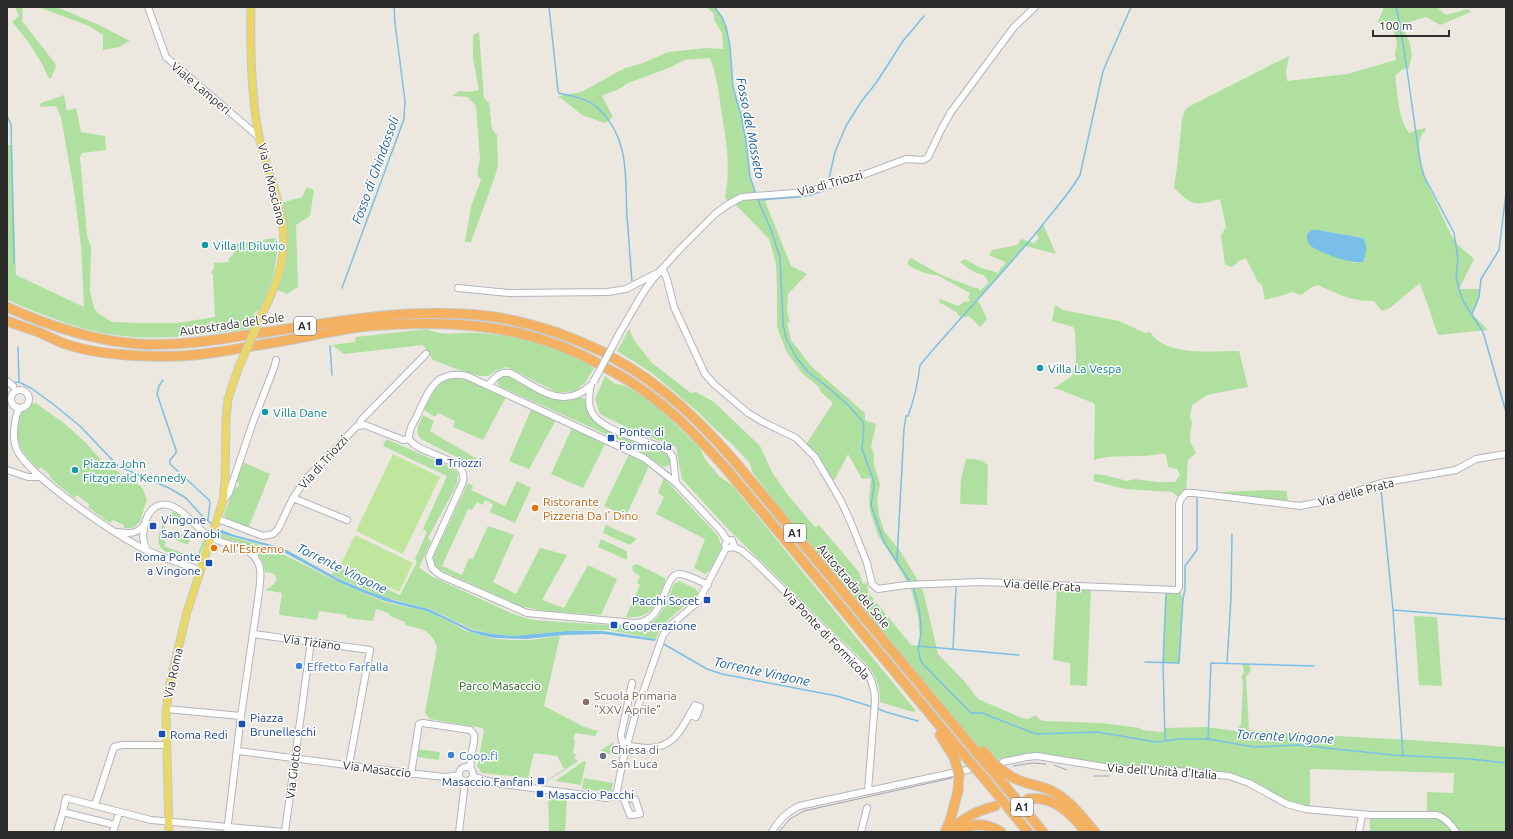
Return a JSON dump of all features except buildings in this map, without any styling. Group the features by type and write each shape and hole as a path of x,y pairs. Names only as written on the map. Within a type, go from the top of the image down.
{"highway":[{"name":"Autostrada del Sole","path":"7,307 56,328 106,340 139,344 170,345 215,341 368,317 433,312 465,314 513,320 537,326 575,339 603,352"},
{"name":"Autostrada del Sole","path":"7,321 61,342 98,352 160,356 179,356 220,351 368,326 432,323 463,324 487,327 530,336 568,349 597,363"},
{"name":"Autostrada del Sole","path":"613,358 631,368 663,391 708,432 737,464 957,729 973,740 980,752"},
{"name":"Autostrada del Sole","path":"608,369 623,376 655,398 699,438 1028,832"},
{"path":"905,684 925,715 946,743 954,757 959,774 958,791 950,821 945,832"},
{"path":"980,752 1012,777 1022,782 1048,789 1059,795 1072,806 1096,832"},
{"name":"A1","path":"980,752 1001,781 1043,832"},
{"path":"1028,798 1047,800 1060,806 1067,811 1086,832"},
{"path":"951,832 960,822 969,816 995,806"},
{"path":"959,832 967,827 980,824 992,827 1001,832"}],"main road":[{"name":"Via di Mosciano","path":"218,519 225,480 226,419 228,399 238,369 276,284 281,264 284,235 278,204 260,137 251,79 251,7"},
{"name":"Via Roma","path":"169,832 166,708 169,687 187,612 218,519"}],"street":[{"name":"Viale Lamperi","path":"148,7 166,57 260,137"},
{"name":"Via di Triozzi","path":"674,462 672,454 666,449 611,428 597,420 590,408 592,384 619,334 652,280 715,214 727,205 742,197 807,192 863,175 906,159 923,160 928,157 942,128 952,112 1014,27 1035,7"},
{"path":"458,288 509,293 608,292 626,289 663,270"},
{"name":"Via delle Prata","path":"663,270 667,279 674,307 705,374 714,385 748,413 796,438 815,457 841,501 851,523 867,563 872,584 875,587 883,589 915,584 980,582 1177,590 1180,587 1179,504 1186,493 1300,506 1331,500 1381,483 1456,470 1476,459 1506,454"},
{"name":"Via di Triozzi","path":"218,519 263,536 270,535 278,529 293,498 312,472 426,354"},
{"path":"222,501 229,492 276,360"},
{"name":"Via di Triozzi","path":"488,385 498,374 505,372 556,397 569,398 575,396 592,384"},
{"path":"488,385 460,374 445,376 438,380 428,392 410,432 409,439 416,446 454,463 464,474 463,482 429,557 432,568 440,575 527,613 634,623 646,621 653,616 674,575 682,574 708,586"},
{"path":"7,381 12,391 10,401 15,420"},
{"name":"Via Ponte di Formicola","path":"488,385 618,445 644,458 663,472 676,483 721,531 727,540 733,542 730,547 741,550 753,560 864,670 872,682 875,701 868,791"},
{"path":"12,391 23,391 27,394 28,398 27,404 18,410 15,420 14,434 16,449 41,477 76,504 146,550 200,570"},
{"path":"10,401 17,407 23,407"},
{"name":"Via di Triozzi","path":"359,425 365,425 403,440 409,439"},
{"path":"663,472 668,470 674,462"},
{"path":"674,462 676,483"},
{"path":"7,470 28,477 41,477"},
{"path":"293,498 347,520"},
{"path":"146,550 142,537 148,514 153,509 167,504 177,508 212,535 253,554 260,566 260,583 241,716 228,830"},
{"path":"112,529 124,533 134,533 146,522"},
{"path":"614,796 617,791 636,712 663,635 673,623 698,602 730,547"},
{"name":"Via Tiziano","path":"253,634 370,650 349,765"},
{"name":"Via Giotto","path":"285,832 294,759 312,641"},
{"path":"632,683 621,735 622,741 627,746 652,747 667,744 677,735 689,715"},
{"path":"166,708 241,716"},
{"path":"411,774 420,724 423,723 472,731 474,736 470,761 473,776"},
{"path":"95,805 114,747 122,745 167,745"},
{"name":"Via Masaccio","path":"238,751 411,774 445,777 459,775 461,770 464,768 471,769"},
{"name":"Via dell'Unità d'Italia","path":"1003,762 1037,756 1117,769 1177,770 1224,775 1244,780 1277,799 1297,807 1362,815 1437,815 1444,817 1456,832"},
{"path":"772,832 776,824 783,816 799,806 952,773"},
{"path":"459,775 460,779 465,782"},
{"path":"473,776 488,782 526,788 607,798 614,796 624,797"},
{"path":"465,782 470,780 473,776"},
{"path":"459,832 465,782"},
{"path":"57,832 66,798 119,813 151,820 228,830 285,832"},
{"path":"861,832 867,808"},
{"path":"63,812 115,825"},
{"path":"113,832 119,813"},
{"path":"1359,832 1362,815"}],"green space":[{"path":"15,7 23,7 22,21 56,66 51,79 48,77 32,48 12,22 19,16"},
{"path":"38,7 57,7 99,25 130,41 119,47 103,50 103,35 89,26"},
{"path":"706,7 718,7 716,10 722,17 726,27 730,46 733,87 741,115 746,141 750,177 756,194 764,196 791,266 807,274 788,294 787,311 790,322 787,323 791,340 811,366 865,413 865,420 875,424 876,426 871,446 874,454 874,465 880,484 877,499 879,515 884,531 900,551 920,584 924,594 938,654 964,681 978,699 1022,718 1028,719 1036,715 1043,721 1101,723 1140,728 1141,730 1164,732 1164,728 1206,727 1236,731 1241,725 1243,682 1241,677 1244,672 1242,664 1249,664 1251,670 1246,677 1249,730 1506,747 1506,832 1370,832 1370,815 1427,814 1427,792 1453,793 1454,773 1310,769 1310,810 1238,778 1140,771 1044,757 1003,762 1000,759 991,760 973,740 957,729 835,581 753,473 749,462 698,412 652,373 617,351 629,329 634,340 652,363 691,393 696,392 714,402 760,446 772,472 787,494 815,527 819,525 859,572 863,584 867,583 868,592 911,645 918,646 920,638 918,616 910,585 878,535 870,511 869,498 871,478 862,479 848,454 835,479 830,483 805,446 833,403 820,391 819,387 802,373 786,351 777,327 776,264 769,239 733,202 729,204 725,197 728,175 726,142 717,83 710,58 685,60 671,67 626,84 602,96 613,117 605,123 582,115 558,96 581,92 625,68 643,63 668,52 706,48 723,49 722,33 714,20 714,14"},
{"path":"1384,7 1437,7 1446,15 1468,9 1471,12 1440,25 1426,17 1403,24 1412,51 1412,56 1409,68 1403,69 1395,76 1399,106 1405,127 1409,133 1426,128 1419,142 1420,161 1424,176 1450,233 1458,245 1474,259 1459,289 1480,289 1477,304 1472,314 1488,330 1438,335 1420,283 1390,308 1382,311 1374,301 1352,299 1318,285 1312,287 1301,295 1291,292 1265,300 1262,285 1258,282 1246,258 1239,261 1232,267 1225,265 1221,235 1226,227 1220,199 1205,203 1194,203 1185,198 1174,188 1182,119 1185,110 1190,106 1289,56 1286,71 1287,81 1347,74 1396,60 1395,53 1397,43 1392,24 1384,25 1377,22","holes":["1318,230 1363,238 1363,262 1356,263 1343,257 1329,247 1312,231"]},
{"path":"479,32 484,98 489,103 492,129 497,135 498,166 471,242 465,242 471,206 481,180 477,174 480,159 476,106 468,97 452,96 459,91 467,92 479,90 473,58 473,35"},
{"path":"64,95 67,111 76,108 81,132 105,136 106,150 82,153 80,157 87,235 91,247 90,291 94,308 99,314 112,322 177,323 215,317 213,275 211,273 214,268 214,263 229,262 228,259 234,253 234,244 275,238 278,243 271,284 261,307 258,311 252,314 262,313 256,328 173,337 156,338 123,336 78,327 7,300 7,145 12,145 16,275 84,307 81,246 74,191 61,117 56,106 40,107 41,103"},
{"path":"307,187 314,190 310,216 296,225 298,287 287,294 277,290 284,267 287,247 286,227 281,203 302,197"},
{"path":"1043,224 1056,254 1025,246 976,301 979,302 987,319 980,327 969,316 961,318 956,312 939,302 940,299 958,306 964,302 970,301 968,297 970,293 937,275 921,272 907,264 910,258 913,259 939,274 978,288 980,291 988,283 986,277 974,272 960,262 965,259 979,267 998,273 1005,262 989,255 992,250 1017,245 1021,239 1034,243 1039,238 1036,233"},
{"path":"1055,305 1063,310 1119,321 1145,333 1150,332 1157,340 1167,346 1178,349 1204,352 1239,351 1248,387 1207,395 1192,405 1190,417 1192,423 1190,441 1196,453 1188,460 1186,493 1181,499 1172,492 1125,489 1094,481 1094,474 1127,481 1134,479 1158,482 1175,482 1180,475 1177,469 1168,467 1166,455 1163,453 1146,456 1111,457 1094,460 1095,405 1058,389 1053,389 1072,376 1076,360 1075,331 1073,327 1052,321"},
{"path":"427,329 445,334 489,334 520,339 553,348 594,368 585,383 575,391 558,393 507,367 495,371 488,376 479,376 454,368 433,360 423,345 344,354 332,345 355,342 356,337"},
{"path":"506,375 552,398 571,400 581,397 586,400 587,406 595,420 670,455 670,465 664,467 634,447 499,386 497,380 499,377"},
{"path":"605,376 615,384 623,385 653,402 700,448 705,459 720,477 732,485 916,711 913,712 880,702 877,682 867,665 728,529 682,479 676,447 636,432 600,414 595,399"},
{"path":"453,377 466,380 506,397 483,440 453,427 455,421 438,413 435,417 424,410 434,390 441,383"},
{"name":"Piazza John Fitzgerald Kennedy","path":"36,403 65,424 85,442 104,463 142,487 147,499 140,522 132,528 124,528 124,525 113,520 110,523 89,508 89,504 77,495 74,498 49,477 50,475 41,467 39,469 32,463 22,450 17,436 17,429 21,411 27,408 30,404"},
{"path":"531,410 556,420 529,469 509,461"},
{"path":"423,415 434,421 430,431 477,459 479,463 476,467 421,439 418,430"},
{"path":"572,428 605,444 583,488 551,474"},
{"path":"386,439 453,468 458,474 457,484 428,538 431,541 419,568 433,577 513,614 533,620 635,627 644,626 651,623 661,613 674,584 679,581 696,589 698,593 696,597 663,626 656,639 608,630 567,631 514,636 492,634 472,629 430,609 380,596 332,575 336,566 400,595 417,562 415,559 427,532 423,529 447,476 383,446"},
{"path":"393,454 440,477 403,554 356,531"},
{"path":"629,454 649,466 626,516 604,506"},
{"path":"966,459 983,461 988,465 987,505 960,504 961,479"},
{"path":"243,462 270,474 248,529 226,520 224,515 234,488 238,487 239,483 236,481"},
{"path":"664,478 718,536 722,548 710,570 705,574 694,568 705,539 656,514 664,497 658,493"},
{"path":"517,481 531,488 515,523 490,512 493,504 485,500 483,505 477,502 472,510 468,509 442,566 462,575 469,558 473,559 488,526 514,535 493,582 516,594 540,548 567,555 542,600 564,608 588,565 617,579 601,615 544,611 520,606 438,569 434,565 432,560 468,483 473,486 471,490 505,506"},
{"path":"1268,490 1287,491 1288,505 1194,493"},
{"path":"173,512 177,513 191,526 181,519 177,524 167,521 161,538 166,542 164,546 192,557 194,553 198,554 204,538 201,535 206,536 207,538 196,562 166,552 159,545 158,540 160,531 166,516"},
{"path":"606,525 637,539 630,545 603,533"},
{"path":"176,531 188,538 190,541 189,543 186,544 173,539"},
{"name":"Parco Masaccio","path":"218,533 271,548 361,592 385,602 425,611 445,619 466,631 495,639 511,640 530,640 560,636 544,706 584,727 598,731 595,736 575,733 573,740 575,741 573,753 576,754 574,759 578,760 577,762 546,782 543,782 543,780 546,781 564,769 557,756 534,753 528,778 482,773 477,766 484,731 483,728 430,719 425,713 437,647 435,641 428,633 421,629 405,625 405,622 390,616 389,613 376,609 373,621 347,618 347,615 319,611 317,620 280,615 282,593 265,590 273,585 276,577 271,573 265,572 263,563 259,556 248,546 217,536"},
{"path":"355,535 413,563 399,592 341,564"},
{"path":"601,539 627,551 627,560 598,547"},
{"path":"637,564 665,578 665,582 656,603 648,613 635,617 626,617 640,585 637,583 640,576 633,572 632,566"},
{"path":"1057,586 1091,588 1087,686 1070,685 1070,663 1053,660"},
{"path":"1179,589 1183,599 1179,663 1163,663 1166,593 1167,591"},
{"path":"1414,616 1437,617 1442,686 1419,685"},
{"path":"614,742 611,754 601,753 601,750"},
{"path":"417,749 440,752 439,760 417,757"},
{"path":"584,761 586,762 581,785 555,781"},
{"path":"584,778 613,783 611,792 582,789"},
{"path":"548,795 567,797 565,832 549,832"}],"water":[{"path":"1312,230 1363,238 1366,244 1366,250 1363,262 1344,260 1319,251 1309,244 1307,240 1307,234"},
{"path":"219,529 234,535 283,548 337,578 393,600 429,609 472,630 514,636 567,631 603,631 656,639 655,641 603,634 564,635 527,639 495,638 485,636 471,632 426,611 385,601 362,592 339,582 278,549 223,534 218,532"}],"waterway":[{"name":"Fosso di Ghindossoli","path":"342,288 404,119 405,101 394,7"},
{"path":"549,7 559,93 591,103 601,111 617,135 621,148 626,175 627,217 632,281"},
{"name":"Fosso del Masseto","path":"714,7 722,17 726,27 730,46 733,87 741,115 746,141 750,177 756,194"},
{"path":"897,560 904,429 906,416 908,416 916,391 920,365 1026,245 1076,182 1080,175 1103,71 1131,7"},
{"path":"1396,7 1406,63 1420,161 1424,176 1454,233 1458,259 1456,277 1459,289 1463,301 1483,332 1506,412"},
{"path":"828,183 835,152 846,126 903,41 924,16"},
{"path":"7,116 11,124 14,263"},
{"path":"758,200 799,197 811,195 826,189"},
{"path":"1472,314 1479,297 1481,279 1499,250 1506,193"},
{"name":"Fosso del Masseto","path":"757,198 771,230 780,257 783,324 786,338 796,357 808,372 848,405 863,422 864,429 862,449 873,479 874,487 871,505 884,542 911,583"},
{"name":"Fosso di Ghindossoli","path":"330,346 332,375"},
{"path":"18,347 19,381"},
{"path":"163,380 159,386 157,394 176,450 176,453 170,460 170,464 209,500 208,520"},
{"name":"Torrente Vingone","path":"12,383 19,382 31,388 81,427 118,466 169,488 186,498 203,517 213,525"},
{"path":"1381,489 1393,610 1403,755"},
{"path":"1145,662 1179,663 1185,589 1185,566 1197,550 1197,498"},
{"path":"1227,663 1231,598 1232,534"},
{"name":"Torrente Vingone","path":"913,586 921,622 919,651 922,663 971,713 982,713 1036,734 1097,732 1156,742 1179,739 1208,739 1254,747 1298,745 1393,755 1470,759 1506,763"},
{"path":"953,649 956,587"},
{"path":"1165,741 1163,663 1166,593"},
{"path":"1393,610 1506,619"},
{"name":"Torrente Vingone","path":"662,643 707,669 722,674 837,696 873,707"},
{"path":"918,646 1019,655"},
{"path":"1208,739 1211,663 1314,666"},
{"name":"Torrente Vingone","path":"876,708 918,721"}],"tram line":[{"path":"1013,766 1033,763 1046,764"},
{"path":"1054,765 1067,770"},
{"path":"1094,776 1109,776"},
{"path":"779,832 790,819 804,811 952,778"}],"place":[{"name":"Villa Il Diluvio","path":"205,245"},
{"name":"Villa La Vespa","path":"1040,368"},
{"name":"Villa Dane","path":"265,412"},
{"name":"Ponte di Formicola","path":"611,438"},
{"name":"Triozzi","path":"439,462"},
{"name":"Piazza John Fitzgerald Kennedy","path":"75,470"},
{"name":"Ristorante Pizzeria Da I' Dino","path":"535,508"},
{"name":"Vingone San Zanobi","path":"153,526"},
{"name":"All'Estremo","path":"214,548"},
{"name":"Roma Ponte a Vingone","path":"209,563"},
{"name":"Pacchi Socet","path":"707,600"},
{"name":"Cooperazione","path":"614,625"},
{"name":"Effetto Farfalla","path":"299,666"},
{"name":"Scuola Primaria \"XXV Aprile\"","path":"586,702"},
{"name":"Piazza Brunelleschi","path":"242,724"},
{"name":"Roma Redi","path":"162,734"},
{"name":"Coop.fi","path":"451,755"},
{"name":"Chiesa di San Luca","path":"603,756"},
{"name":"Masaccio Fanfani","path":"541,781"},
{"name":"Masaccio Pacchi","path":"540,794"}]}
